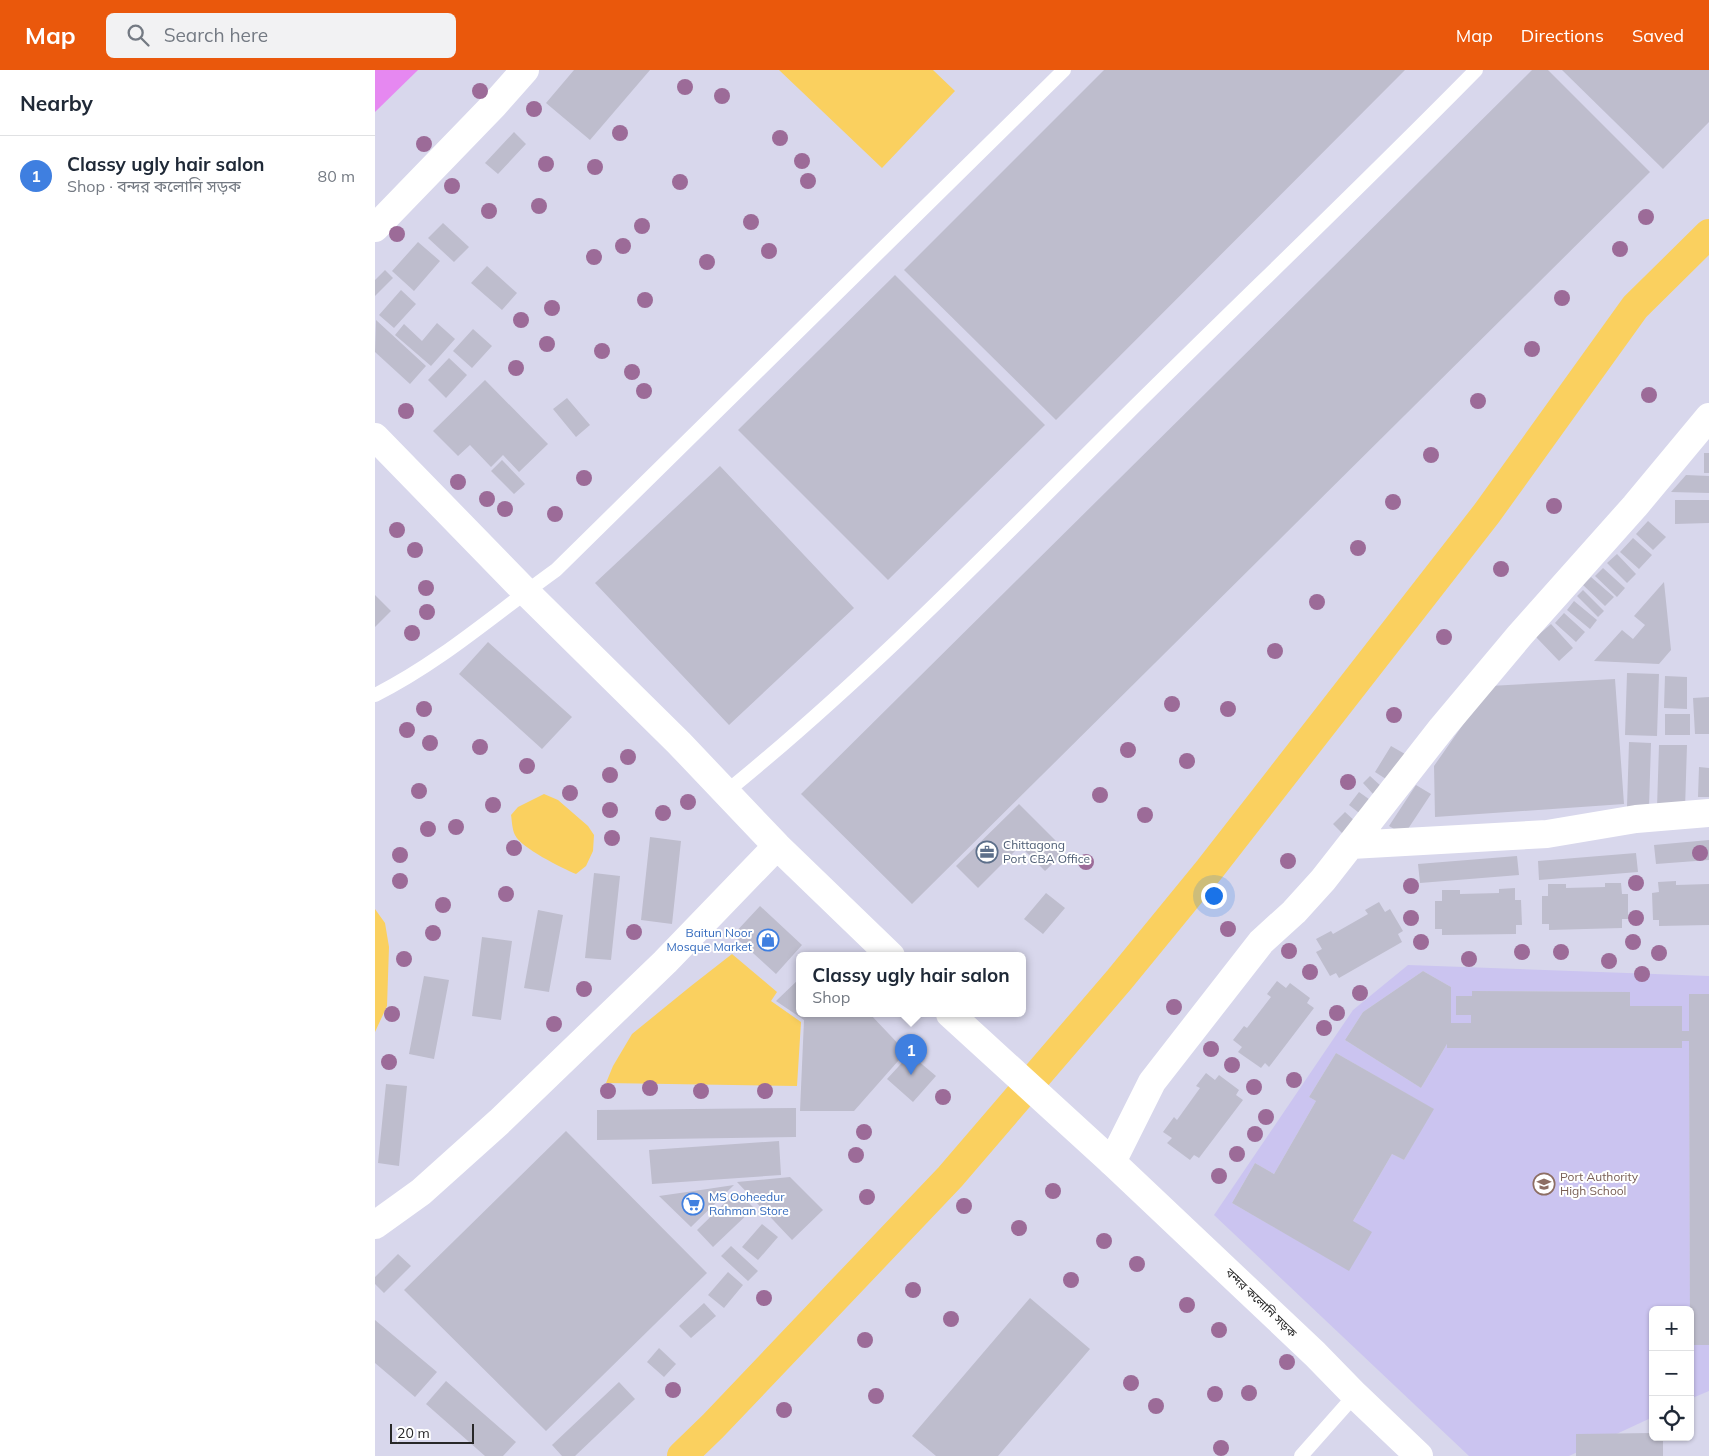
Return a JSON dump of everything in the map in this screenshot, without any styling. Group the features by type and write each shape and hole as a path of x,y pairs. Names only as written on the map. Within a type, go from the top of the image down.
{"street":[{"path":"375,228 494,105 525,70"},
{"path":"1106,1157 1152,1082 1261,942 1294,912 1323,880 1454,714 1520,635 1635,506 1709,417"},
{"path":"375,437 526,592 679,743 777,846 887,952"},
{"path":"1351,845 1547,834 1636,819 1709,813"},
{"path":"375,1225 421,1192 499,1122 665,962 777,846"},
{"name":"বন্দর কলোনি সড়ক","path":"953,1017 1106,1157 1315,1354 1419,1456"}],"lane":[{"path":"375,696 431,663 556,570 1064,70"},
{"path":"726,792 774,753 923,616 1476,70"},
{"path":"1301,1456 1355,1395"}],"shaded area":[{"path":"375,70 418,70 375,112"},
{"path":"779,70 933,70 955,91 882,168"},
{"path":"544,794 558,800 588,826 594,835 593,851 586,866 576,874 525,846 514,833 511,815 518,807"},
{"path":"375,909 385,923 389,947 387,1006 375,1032"},
{"path":"732,954 777,992 771,1001 801,1022 797,1086 606,1083 613,1066 632,1034"},
{"name":"Port Authority High School","path":"1408,965 1709,976 1709,994 1689,995 1689,1031 1682,1031 1682,1006 1630,1006 1629,992 1472,991 1472,996 1456,997 1456,1015 1471,1015 1471,1023 1451,1023 1451,987 1423,971 1363,1012 1345,1040 1421,1088 1447,1044 1448,1048 1682,1048 1682,1041 1689,1041 1690,1306 1649,1306 1649,1419 1569,1456 1469,1456 1214,1215 1353,1010","holes":["1336,1053 1433,1109 1404,1160 1392,1154 1353,1221 1349,1270 1232,1203 1255,1163 1274,1174 1316,1101 1309,1097"]},
{"path":"1694,1345 1709,1345 1709,1391 1694,1397"}],"building":[{"path":"574,70 650,70 590,140 546,103"},
{"path":"1104,70 1405,70 1056,420 904,270"},
{"path":"1532,70 1548,70 1650,172 912,904 801,794"},
{"path":"1562,70 1709,70 1709,122 1663,169"},
{"path":"514,132 526,144 498,174 485,163"},
{"path":"443,223 469,247 454,262 428,238"},
{"path":"418,242 440,261 414,291 392,271"},
{"path":"487,266 517,293 502,310 471,283"},
{"path":"385,270 393,278 375,296 375,280"},
{"path":"895,275 1045,425 888,580 738,430"},
{"path":"401,290 416,304 394,328 379,315"},
{"path":"376,320 426,366 410,384 375,352"},
{"path":"437,323 455,339 431,366 395,335 404,324 422,341"},
{"path":"473,329 492,346 472,368 453,351"},
{"path":"449,358 467,375 446,398 428,380"},
{"path":"485,380 548,444 519,472 503,455 491,467 470,445 458,456 433,431"},
{"path":"567,398 590,425 576,437 553,409"},
{"path":"1704,453 1709,453 1709,473 1704,473"},
{"path":"502,460 525,484 514,494 491,471"},
{"path":"720,466 854,608 729,725 595,583"},
{"path":"1686,475 1709,476 1709,493 1671,492"},
{"path":"1675,500 1709,500 1709,523 1675,524"},
{"path":"1648,521 1666,537 1653,550 1636,534"},
{"path":"1633,538 1652,555 1639,569 1620,552"},
{"path":"1617,554 1636,574 1627,583 1607,563"},
{"path":"1603,568 1625,588 1617,597 1595,576"},
{"path":"1591,577 1614,597 1605,606 1583,585"},
{"path":"1664,582 1671,650 1659,664 1594,661 1622,630 1633,639 1645,625 1634,616"},
{"path":"1583,590 1604,611 1598,617 1577,596"},
{"path":"375,595 391,611 375,627"},
{"path":"1574,601 1597,620 1590,629 1567,610"},
{"path":"1564,613 1585,632 1576,642 1555,623"},
{"path":"1551,624 1573,648 1559,661 1536,637"},
{"path":"488,642 572,717 542,749 459,674"},
{"path":"1627,673 1659,674 1657,736 1625,735"},
{"path":"1665,676 1687,677 1687,709 1664,708"},
{"path":"1615,679 1624,804 1435,817 1434,766 1490,686"},
{"path":"1709,697 1709,734 1695,734 1693,698"},
{"path":"1665,714 1690,714 1690,735 1665,735"},
{"path":"1629,742 1651,743 1649,807 1627,807"},
{"path":"1659,745 1687,745 1685,809 1657,808"},
{"path":"1391,746 1405,754 1389,781 1375,772"},
{"path":"1699,767 1709,768 1709,797 1698,797"},
{"path":"1370,776 1382,787 1374,795 1363,783"},
{"path":"1416,785 1431,794 1404,835 1389,826"},
{"path":"1359,792 1373,802 1363,816 1349,805"},
{"path":"1019,804 1066,851 1045,871 1020,846 978,888 956,866"},
{"path":"1345,812 1356,822 1344,835 1333,824"},
{"path":"650,837 681,841 672,924 641,920"},
{"path":"1709,840 1709,860 1656,864 1654,845"},
{"path":"1636,853 1638,872 1539,880 1538,861"},
{"path":"1517,856 1519,875 1420,883 1418,864"},
{"path":"594,873 620,876 611,960 585,958"},
{"path":"1676,881 1676,885 1709,884 1709,925 1659,926 1659,920 1653,920 1652,893 1659,892 1658,882"},
{"path":"1605,883 1621,883 1622,894 1628,894 1628,919 1622,919 1622,928 1549,930 1549,924 1542,924 1542,896 1548,896 1548,884 1566,884 1566,888 1605,887"},
{"path":"1515,888 1515,900 1521,900 1522,925 1516,925 1516,934 1442,935 1442,929 1435,929 1435,901 1442,901 1442,890 1460,890 1460,894 1499,893 1499,889"},
{"path":"1046,893 1065,908 1043,934 1024,919"},
{"path":"1379,902 1385,912 1390,909 1403,931 1398,934 1402,942 1339,978 1336,973 1330,976 1316,952 1322,949 1316,939 1331,931 1333,934 1368,914 1365,910"},
{"name":"Baitun Noor Mosque Market","path":"760,906 802,945 776,974 733,935"},
{"path":"538,910 563,915 549,992 524,988"},
{"path":"482,937 512,941 501,1020 472,1016"},
{"path":"1423,971 1451,987 1451,1023 1471,1023 1471,1015 1456,1015 1456,996 1472,996 1472,991 1630,992 1630,1006 1682,1006 1682,1031 1689,1031 1689,994 1709,994 1709,1345 1694,1345 1694,1306 1690,1306 1689,1041 1682,1041 1682,1048 1447,1048 1447,1044 1421,1088 1345,1040 1363,1012"},
{"path":"424,976 449,980 434,1059 409,1054"},
{"path":"1277,981 1286,988 1290,983 1310,998 1307,1003 1314,1008 1269,1067 1265,1063 1261,1068 1238,1052 1242,1047 1233,1040 1244,1026 1247,1028 1271,997 1267,994"},
{"path":"796,982 796,1015 776,1001"},
{"path":"800,1017 873,1017 906,1052 854,1111 800,1111 804,1020"},
{"path":"1336,1053 1434,1109 1404,1160 1392,1154 1353,1221 1372,1232 1349,1271 1232,1203 1255,1163 1274,1174 1316,1101 1309,1097"},
{"path":"910,1054 936,1076 913,1102 887,1079"},
{"path":"1206,1073 1215,1080 1219,1075 1239,1090 1236,1095 1243,1100 1199,1158 1194,1155 1190,1160 1167,1143 1172,1138 1163,1132 1174,1117 1177,1120 1200,1088 1196,1086"},
{"path":"386,1084 407,1086 399,1166 378,1163"},
{"path":"796,1108 796,1137 597,1140 597,1110"},
{"path":"566,1131 707,1273 546,1431 404,1290"},
{"path":"779,1141 781,1175 652,1184 649,1150"},
{"path":"790,1177 823,1210 792,1240 737,1182"},
{"path":"734,1185 691,1227 659,1196 694,1191"},
{"path":"737,1191 754,1208 713,1247 697,1230"},
{"path":"762,1224 778,1237 758,1260 742,1247"},
{"path":"731,1246 758,1271 748,1281 721,1256"},
{"path":"398,1254 411,1266 384,1293 375,1284 375,1277"},
{"path":"728,1272 743,1285 724,1308 708,1295"},
{"path":"1030,1298 1090,1349 998,1456 936,1456 912,1436"},
{"path":"704,1303 716,1316 691,1338 679,1326"},
{"path":"375,1320 437,1372 415,1397 375,1363"},
{"path":"659,1348 676,1364 664,1377 647,1362"},
{"path":"446,1381 516,1442 503,1456 485,1456 426,1404"},
{"path":"619,1382 635,1399 575,1456 562,1456 552,1445"},
{"path":"1649,1433 1649,1441 1663,1441 1663,1456 1576,1456 1576,1434"}],"waterway":[{"path":"682,1456 713,1426 950,1177 1119,980 1209,870 1487,513 1635,307 1709,234"}],"place":[{"name":"Chittagong Port CBA Office","path":"987,852"},
{"name":"Baitun Noor Mosque Market","path":"768,940"},
{"name":"Classy ugly hair salon","path":"911,1075"},
{"name":"Port Authority High School","path":"1544,1184"},
{"name":"MS Ooheedur Rahman Store","path":"693,1204"}]}
